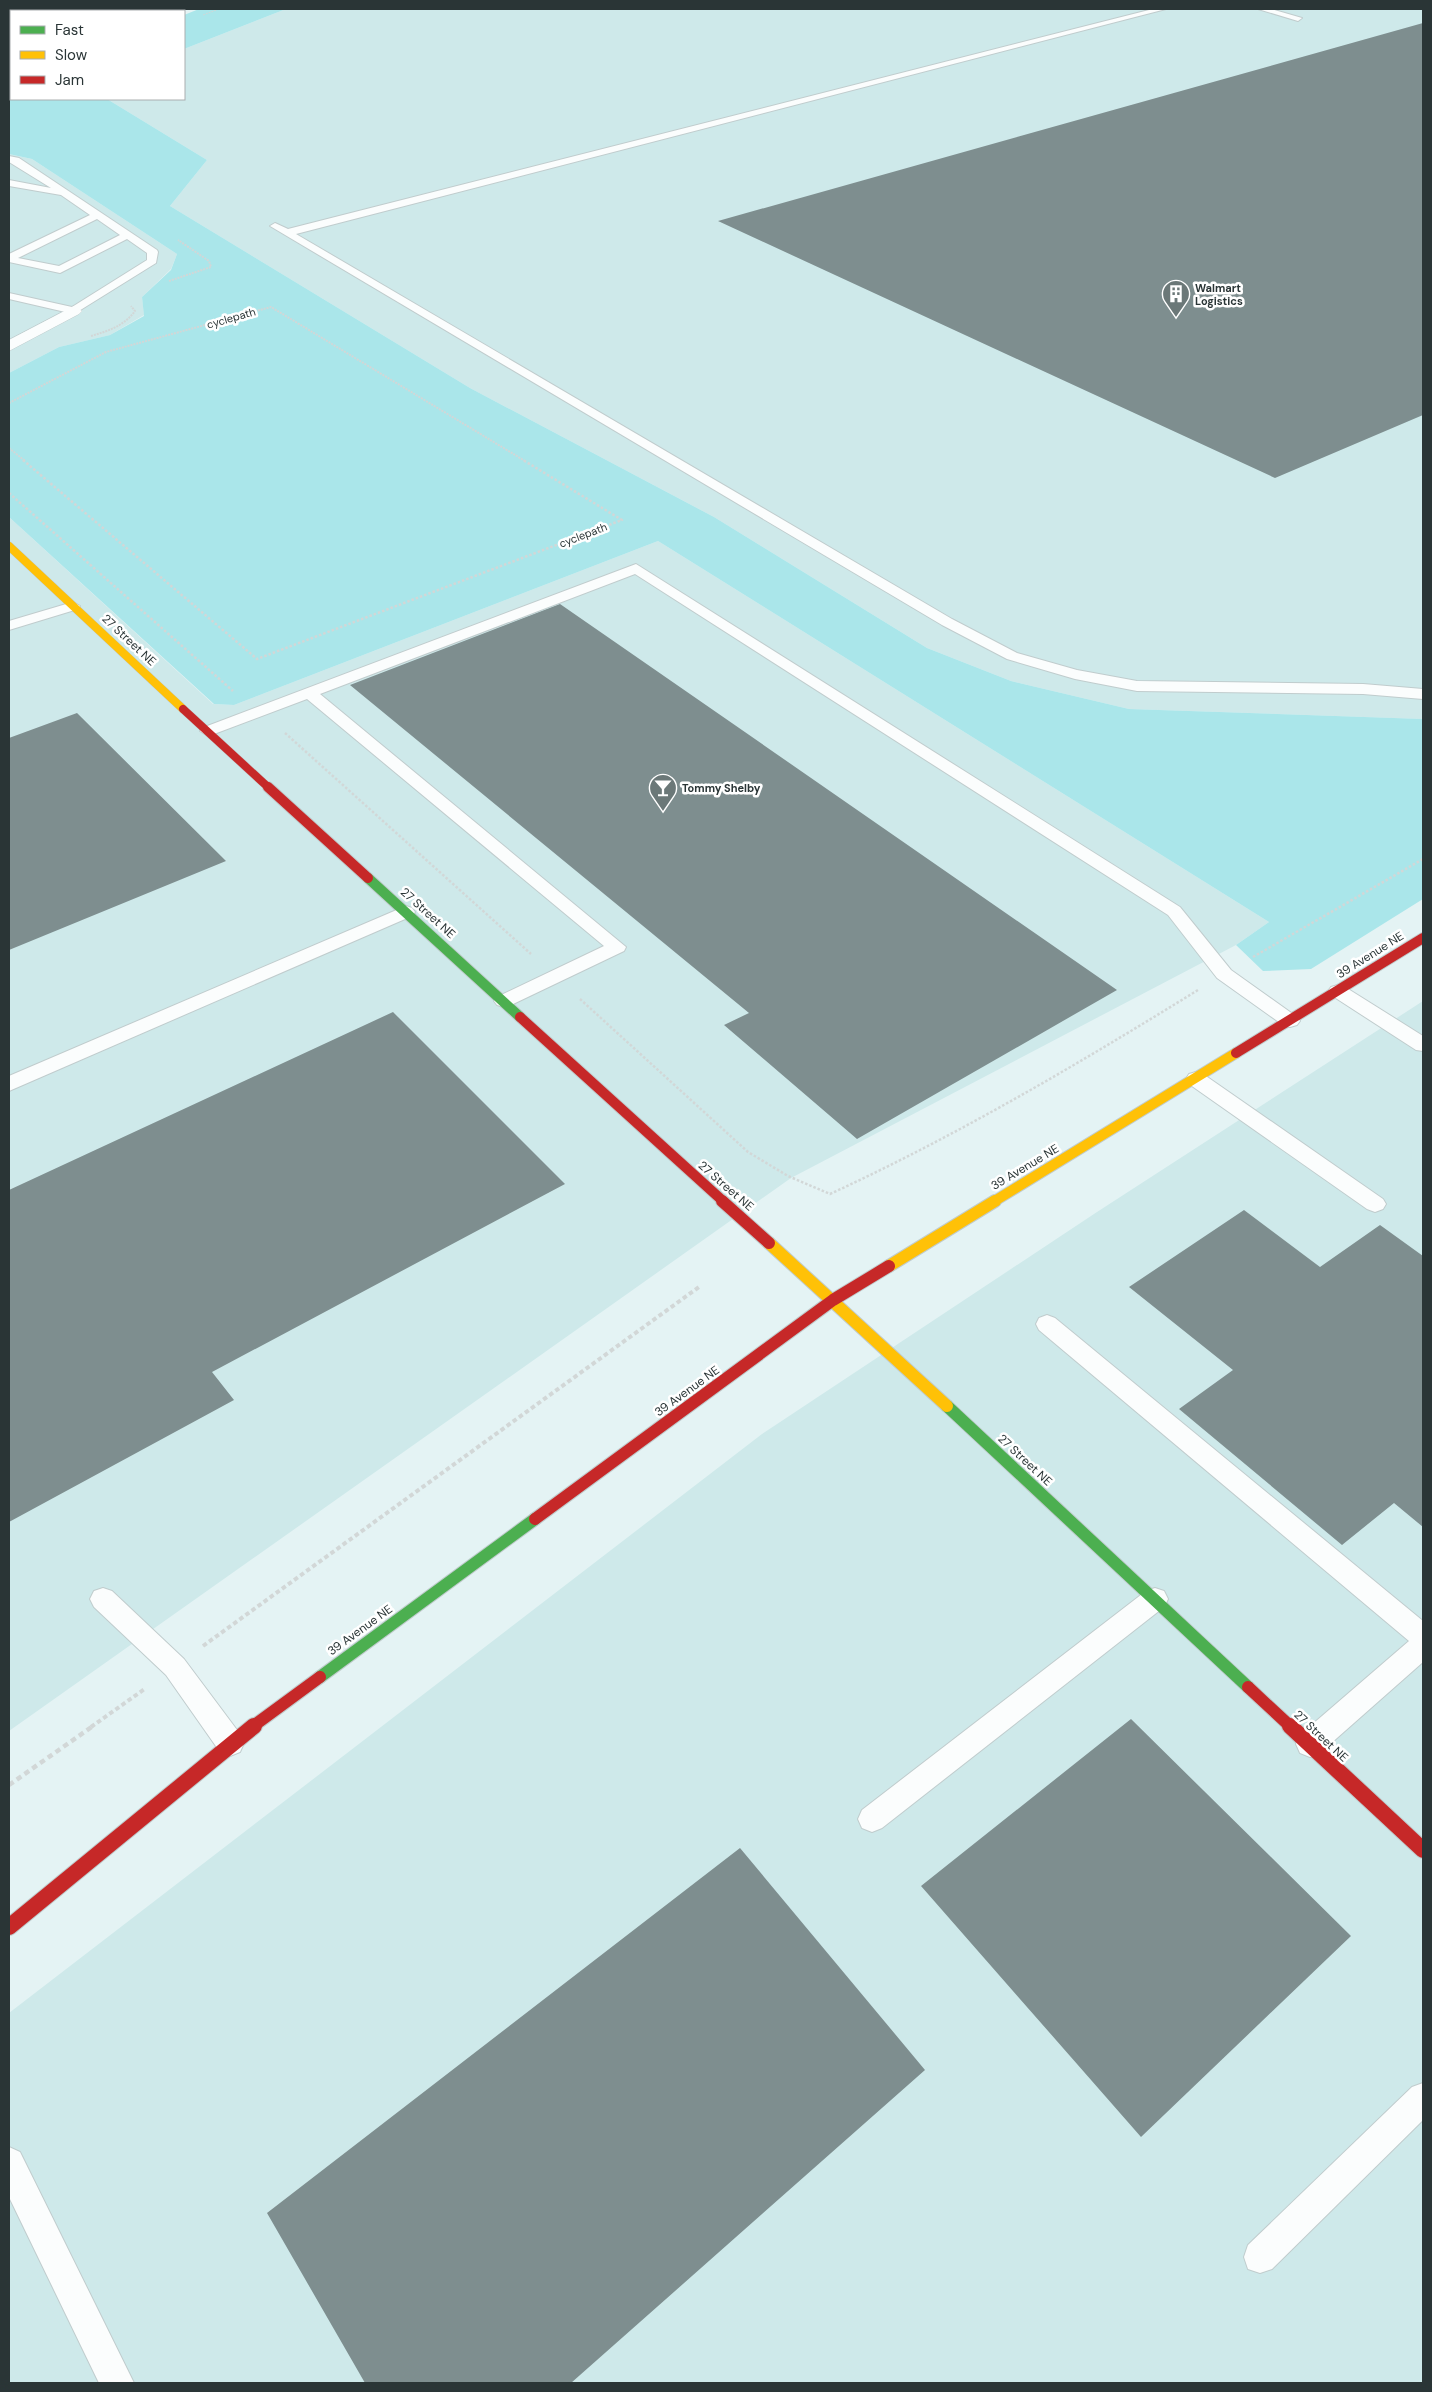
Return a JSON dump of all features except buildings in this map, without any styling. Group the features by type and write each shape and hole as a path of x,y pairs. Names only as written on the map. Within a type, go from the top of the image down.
{"street":[{"path":"9,346 74,311"},
{"name":"27 Street NE","path":"9,546 670,1155 833,1300 1423,1850"},
{"name":"39 Avenue NE","path":"9,1927 230,1743 833,1300 1423,938"}],"lane":[{"path":"1162,9 280,230 938,617 1012,656 1075,674 1137,686 1363,689 1423,694"},
{"path":"1262,9 1298,18"},
{"path":"9,159 16,160 153,252 152,261 74,311 9,296"},
{"path":"9,183 67,195"},
{"path":"9,258 98,215"},
{"path":"9,258 60,270 127,235"},
{"path":"208,731 636,568 1174,911 1224,974 1290,1021"},
{"path":"9,626 73,606"},
{"path":"310,692 617,946 504,1001"},
{"path":"9,1084 406,912"},
{"path":"1338,991 1423,1045"},
{"path":"1196,1079 1375,1204"},
{"path":"1047,1324 1423,1637"},
{"path":"102,1599 175,1666 230,1743"},
{"path":"872,1819 1155,1599"},
{"path":"1310,1744 1423,1646"},
{"path":"1260,2257 1423,2098"},
{"path":"9,2163 116,2383"}],"path":[{"name":"cyclepath","path":"9,403 106,352 271,307 622,520 257,659 9,448"},
{"path":"9,493 258,712 291,738 748,1152 788,1176 830,1194 889,1168 1075,1066 1224,974 1423,859"},
{"path":"9,1785 699,1287"}],"shaded area":[{"path":"199,9 286,9 185,49 185,15"},
{"path":"286,9 1423,9 1423,719 1129,709 1011,681 927,648 714,517 470,388 170,206 207,160 109,100 185,100 185,49"},
{"path":"9,84 10,100 109,100 207,160 170,206 470,388 714,517 927,648 1011,681 1129,709 1423,719 1423,899 1311,969 1263,971 1236,945 1269,922 658,541 234,705 214,704 9,517 9,373 59,347 110,335 144,316 142,297 171,270 177,254 32,159 9,154"},
{"path":"9,154 32,159 177,254 171,269 142,297 144,315 110,335 59,347 9,373"},
{"path":"9,517 213,704 234,705 658,541 1269,922 1236,945 791,1178 9,1731"},
{"path":"1423,1001 1423,2383 9,2383 9,2013 762,1434 1097,1212"}],"traffic: fast":[{"path":"368,878 520,1017"},
{"path":"947,1406 1248,1687"},
{"path":"320,1677 535,1519"}],"traffic: slow":[{"path":"9,546 183,709"},
{"path":"889,1266 1236,1053"},
{"path":"769,1243 947,1406"}],"traffic: jam":[{"path":"183,709 368,878"},
{"path":"1236,1053 1423,938"},
{"path":"520,1017 769,1243"},
{"path":"535,1519 833,1300 889,1266"},
{"path":"9,1927 230,1743 320,1677"},
{"path":"1248,1687 1423,1850"}],"place":[{"name":"Walmart Logistics","path":"1176,318"},
{"name":"Tommy Shelby","path":"663,812"}]}
